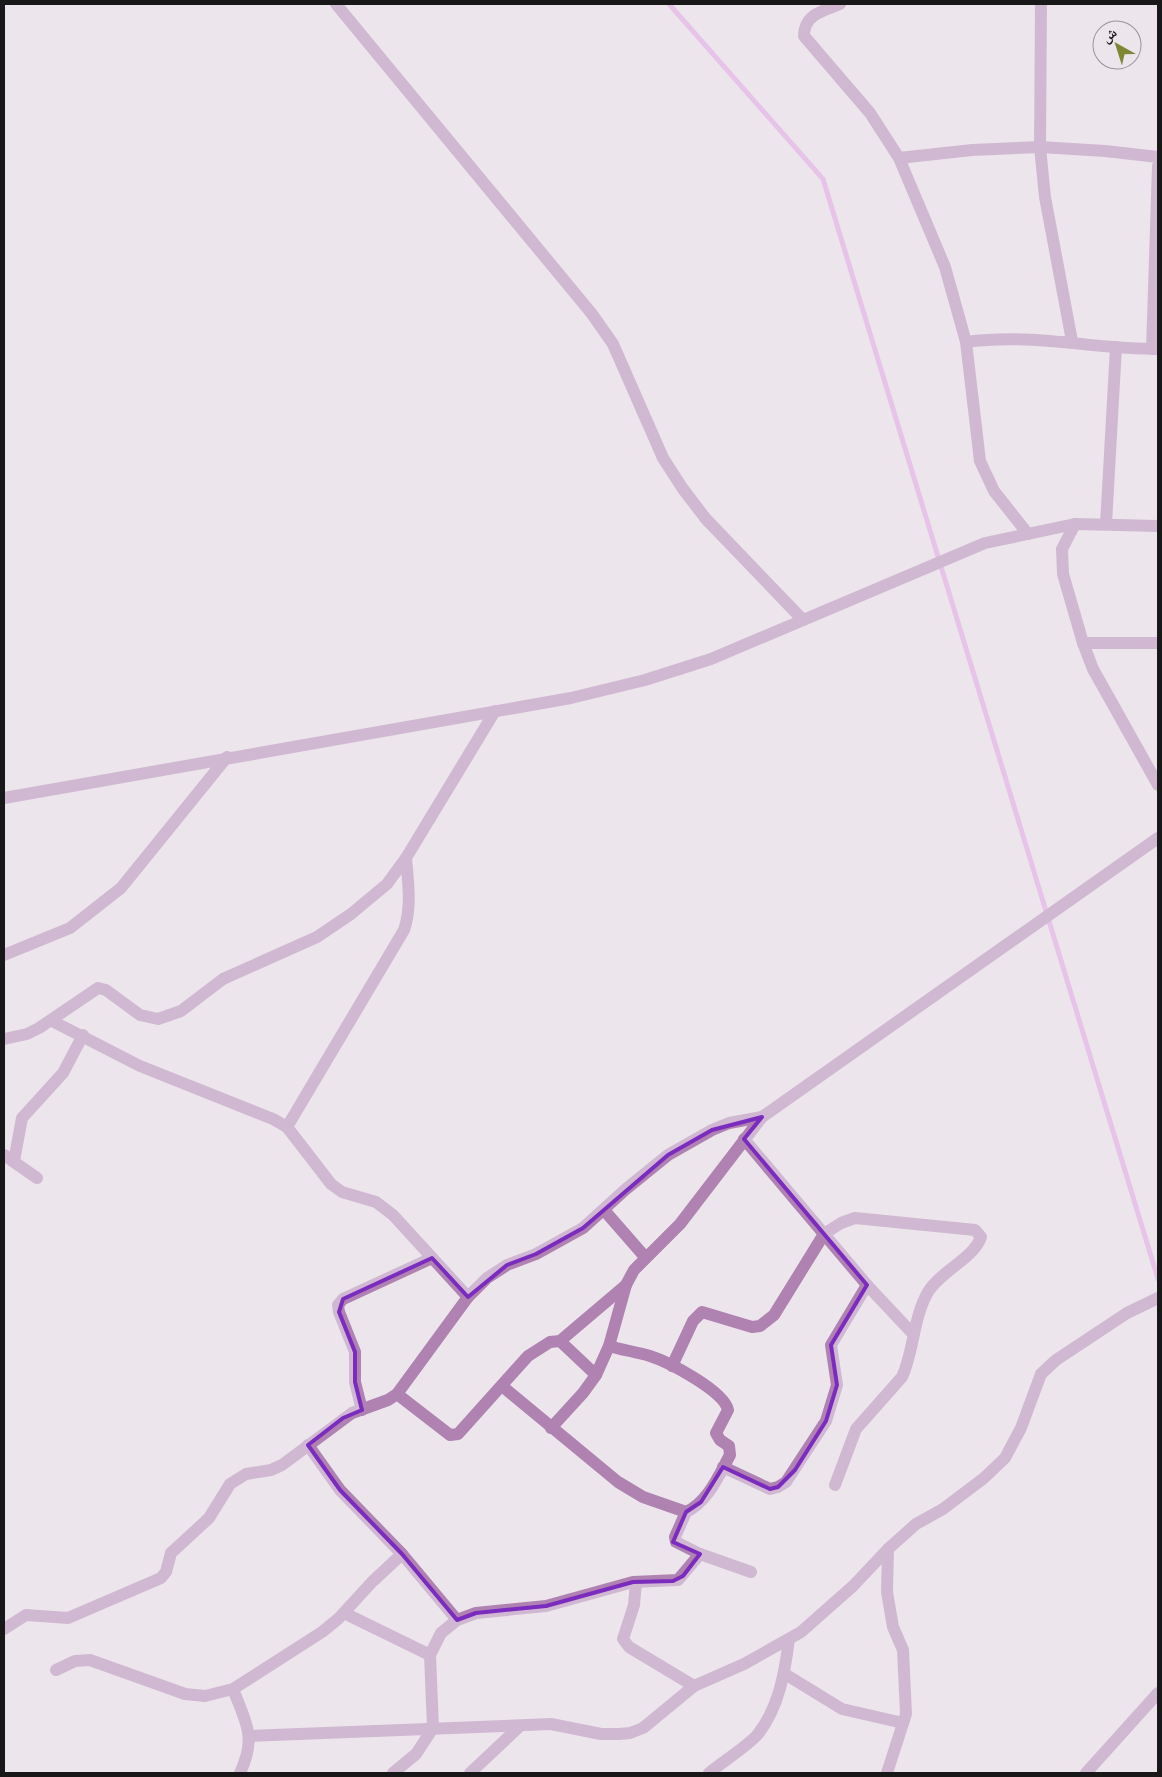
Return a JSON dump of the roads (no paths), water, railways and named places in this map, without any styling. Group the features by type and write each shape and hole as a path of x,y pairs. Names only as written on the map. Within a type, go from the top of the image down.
{"street":[{"path":"336,4 592,314 613,344 663,458 682,489 706,519 804,620"},
{"path":"840,4 809,17 804,27 804,36 870,113 899,158 945,267 966,342 980,461 994,491 1028,534"},
{"path":"1041,4 1040,147 1045,197 1072,341"},
{"path":"899,158 972,150 1040,147 1105,151 1158,157"},
{"path":"966,342 996,338 1072,341 1116,347 1155,349 1158,166"},
{"path":"1106,524 1116,347"},
{"path":"1075,524 1062,549 1063,574 1083,643 1093,670 1158,785"},
{"path":"4,798 227,757 572,698 645,680 711,659 985,543 1075,524 1158,526"},
{"path":"1083,643 1158,643"},
{"path":"4,1039 28,1034 52,1021 98,988 106,990 140,1015 158,1020 181,1012 223,979 317,937 351,914 387,884 406,858 495,711"},
{"path":"4,955 70,928 121,888 227,757"},
{"path":"552,1428 596,1375 609,1346 626,1285 634,1270 644,1257 680,1224 762,1117 1158,838"},
{"path":"287,1127 404,930 408,918 409,905 406,858"},
{"path":"52,1021 140,1066 273,1119 287,1127 331,1184 342,1192 376,1202 393,1215 468,1297"},
{"path":"37,1178 9,1158 22,1118 63,1074 83,1036"},
{"path":"4,1629 26,1615 68,1618 160,1578 166,1572 171,1553 175,1547 199,1529 209,1518 230,1484 246,1474 271,1470 343,1418 388,1400 397,1394 468,1297 487,1278 507,1265 558,1243 583,1228 626,1189 668,1155 712,1130 729,1123 762,1117"},
{"path":"744,1139 866,1285 913,1334"},
{"path":"604,1210 644,1257"},
{"path":"672,1366 693,1320 702,1312 752,1327 766,1322 774,1315 824,1234 841,1223 855,1218 975,1230 981,1237 978,1246 951,1267 928,1293 913,1334 902,1377 856,1429 834,1485"},
{"path":"362,1410 355,1382 355,1352 338,1305 343,1299 432,1258"},
{"path":"397,1394 454,1436 458,1434 528,1356 541,1346 550,1342 560,1341 626,1285"},
{"path":"723,1467 770,1489 786,1482 826,1420 837,1385 836,1368 832,1357 831,1345 866,1285"},
{"path":"250,1736 433,1728 562,1725 601,1734 630,1734 643,1728 694,1686 744,1664 801,1632 853,1586 888,1549 916,1524 943,1509 984,1478 1005,1458 1021,1428 1042,1374 1056,1360 1127,1313 1158,1298"},
{"path":"560,1341 596,1375"},
{"path":"609,1346 651,1356 672,1366 717,1394 727,1405 728,1410 716,1433 716,1437 730,1446 732,1451 701,1502 686,1512 675,1537 676,1542 700,1554 751,1572"},
{"path":"502,1386 618,1482 643,1497 686,1512"},
{"path":"308,1445 340,1490 402,1554 457,1620"},
{"path":"888,1549 887,1592 893,1627 903,1650 906,1682 906,1714 888,1773"},
{"path":"56,1670 75,1661 90,1660 185,1694 205,1696 233,1689 322,1632 344,1613 372,1582 402,1554"},
{"path":"393,1773 416,1754 433,1728 430,1655 441,1633 457,1620 476,1613 546,1606 636,1582 678,1580 700,1554"},
{"path":"636,1582 634,1605 624,1634 624,1642 629,1648 694,1686"},
{"path":"344,1613 430,1655"},
{"path":"717,1771 757,1735 768,1716 785,1674 789,1639"},
{"path":"785,1674 842,1709 903,1723"},
{"path":"233,1689 250,1736 247,1759 240,1773"},
{"path":"1086,1773 1158,1693"},
{"path":"470,1773 520,1726"}],"waterway":[{"path":"669,4 823,179 1158,1279"}]}
